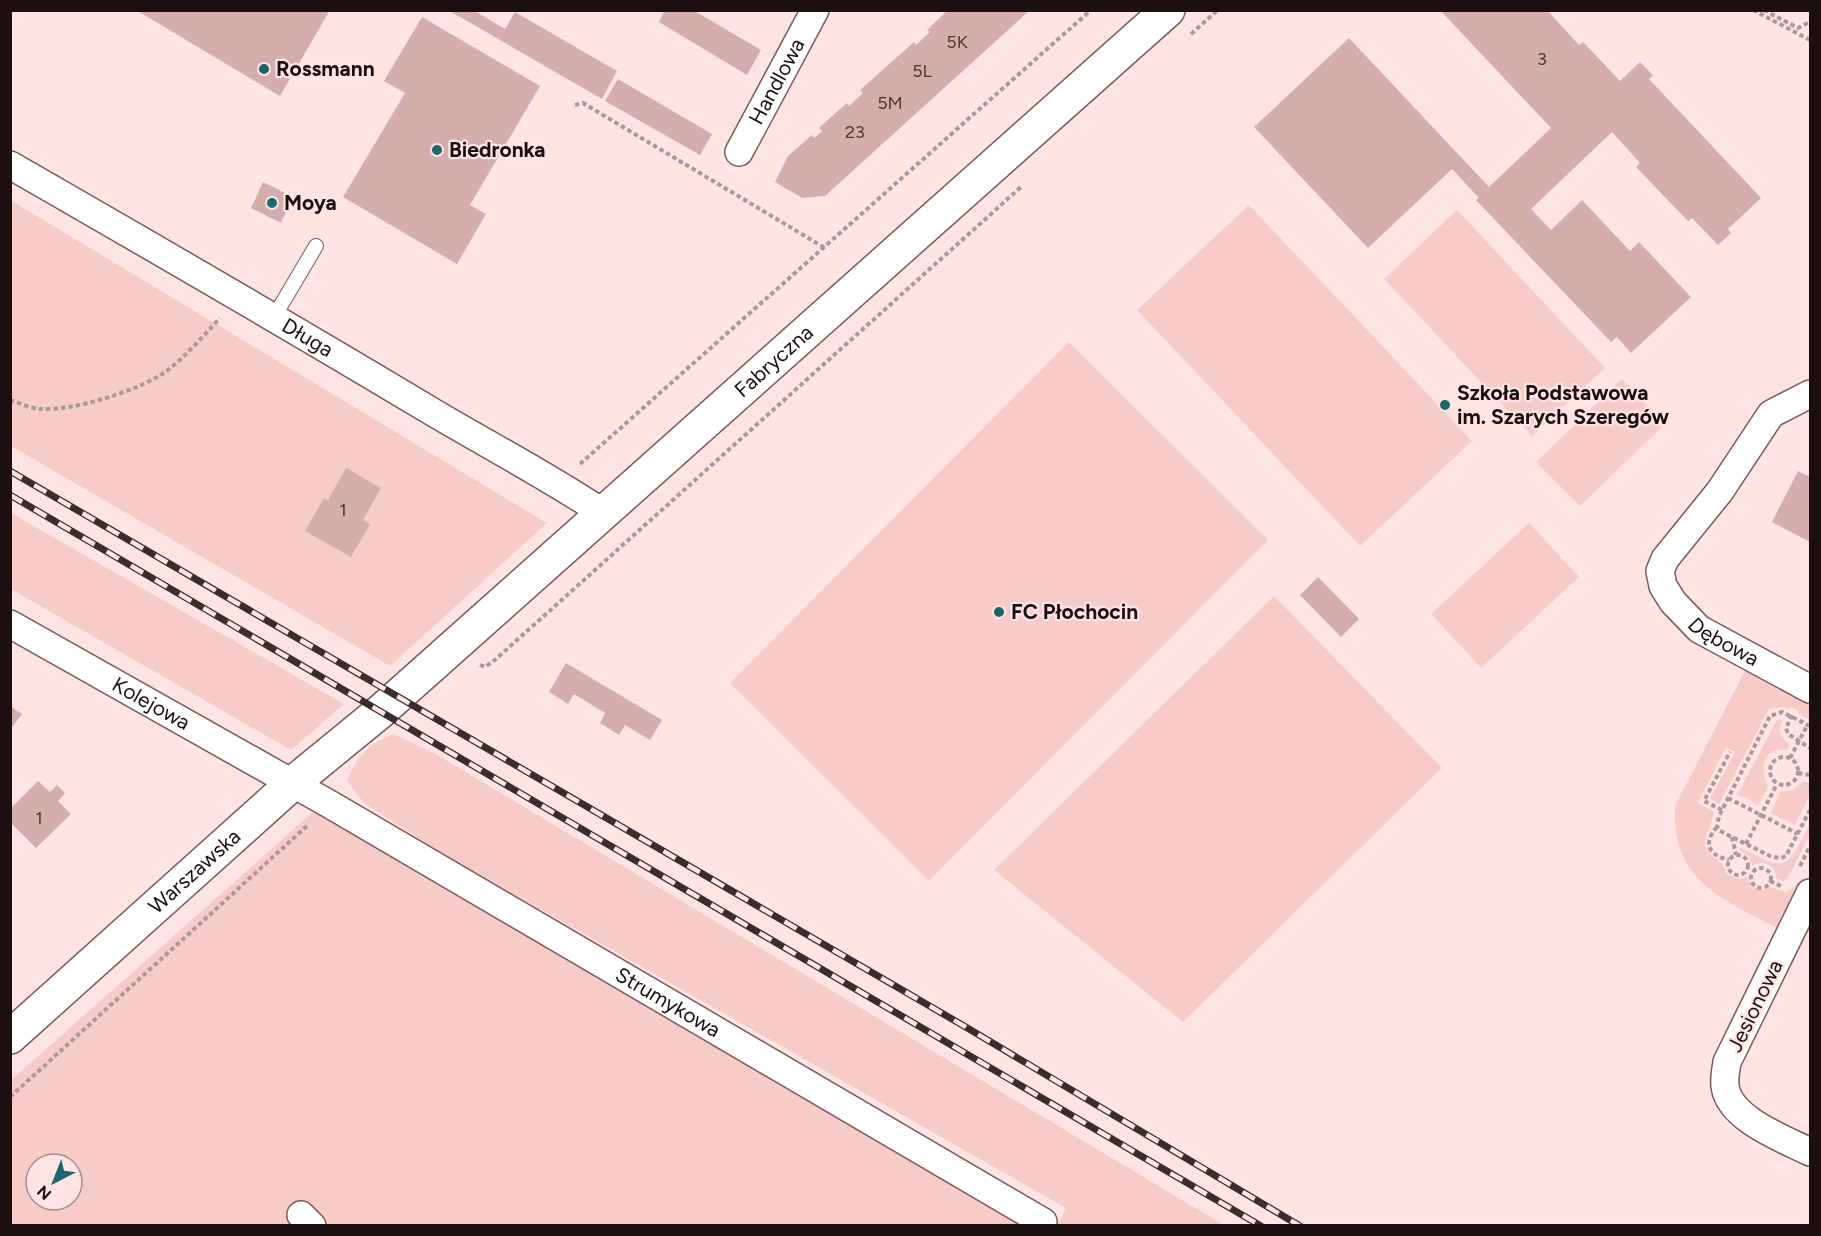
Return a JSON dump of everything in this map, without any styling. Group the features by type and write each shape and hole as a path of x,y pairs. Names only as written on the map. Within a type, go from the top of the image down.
{"main road":[{"name":"Fabryczna","path":"381,711 1168,10"},
{"name":"Warszawska","path":"10,1037 293,783 381,711"}],"street":[{"name":"Handlowa","path":"739,152 815,10"},
{"name":"Długa","path":"10,165 274,317 603,513"},
{"name":"Dębowa","path":"1802,699 1699,629 1673,602 1663,586 1660,571 1665,559 1720,491 1772,414 1810,394"},
{"name":"Kolejowa","path":"10,624 293,783"},
{"name":"Strumykowa","path":"293,783 1042,1224"},
{"name":"Jesionowa","path":"1810,894 1727,1062 1725,1086 1732,1102 1751,1122 1810,1152"}],"lane":[{"path":"274,317 316,246"}],"path":[{"path":"557,484 1091,10"},
{"path":"1191,34 1218,10"},
{"path":"1753,10 1810,40"},
{"path":"1764,10 1798,28 1810,22"},
{"path":"575,105 583,103 825,248"},
{"path":"446,653 485,667 496,659 1022,187"},
{"path":"10,400 40,409 71,406 122,393 166,371 189,351 224,313"},
{"path":"1802,699 1786,728 1788,734 1810,748"},
{"path":"1729,860 1712,852 1709,839 1717,827 1722,810 1770,716 1782,712 1809,725 1790,758"},
{"path":"1722,810 1704,801 1730,752"},
{"path":"1781,757 1790,758 1798,767 1798,772 1796,779 1790,784 1777,784 1771,777 1770,769 1774,761 1781,757"},
{"path":"1798,772 1810,775"},
{"path":"1746,844 1777,784"},
{"path":"1728,798 1798,834"},
{"path":"10,1097 331,805"},
{"path":"1717,827 1772,857 1781,858 1786,856 1810,813"},
{"path":"1732,837 1736,855"},
{"path":"1798,870 1810,846"},
{"path":"1736,855 1743,856 1746,860 1746,870 1743,874 1732,873 1728,867 1729,860 1736,855"},
{"path":"1758,868 1766,868 1770,874 1767,886 1756,886 1751,878 1752,872 1758,868"},
{"path":"1746,870 1752,872"}],"shaded area":[{"path":"10,200 547,523 390,666 11,446"},
{"path":"1249,205 1472,441 1360,546 1137,310"},
{"path":"1457,210 1605,368 1532,436 1384,279"},
{"name":"FC Płochocin","path":"1069,342 1268,540 929,881 730,683"},
{"path":"1622,379 1665,424 1580,506 1536,462"},
{"path":"11,513 344,704 291,750 11,589"},
{"path":"1529,523 1579,577 1481,668 1431,614"},
{"path":"1274,596 1442,768 1183,1022 994,870"},
{"path":"1747,667 1810,700 1810,720 1791,707 1789,709 1783,707 1769,709 1719,804 1710,799 1735,752 1726,747 1698,803 1714,812 1705,846 1708,852 1723,864 1729,875 1742,879 1747,876 1752,887 1763,891 1770,887 1786,892 1802,878 1810,881 1784,932 1723,899 1706,886 1692,872 1682,854 1676,832 1675,806"},
{"path":"1777,720 1783,720 1780,727 1781,734 1790,744 1787,750 1773,752 1765,760 1764,773 1768,786 1758,806 1746,797 1737,795"},
{"path":"394,734 434,753 1224,1225 1058,1225 1066,1208 440,852 364,803 347,781 359,758 370,747"},
{"path":"1803,781 1810,783 1810,795 1795,825 1771,813 1780,792 1793,790"},
{"path":"329,811 1020,1225 11,1225 10,1081 312,813"},
{"path":"1809,826 1809,837 1787,879 1783,881 1776,878 1776,873 1769,865 1759,863 1752,866 1750,857 1739,847 1767,860 1783,863 1789,860"}],"building":[{"path":"136,10 330,10 280,96"},
{"path":"448,10 473,10 505,29 515,12 617,71 602,99"},
{"path":"665,10 693,10 761,50 747,75 659,22"},
{"path":"948,10 1030,10 825,196 802,198 775,182 788,156 812,135 814,138 822,131 819,128 821,126 847,103 849,106 863,93 860,90 914,42 916,45 930,32 927,30"},
{"path":"1440,10 1547,10 1579,45 1583,42 1620,81 1640,62 1653,75 1649,79 1761,198 1728,229 1731,233 1718,245 1692,218 1688,221 1636,167 1640,163 1612,132 1531,209 1551,230 1582,200 1630,251 1639,242 1691,297 1631,353 1617,337 1611,342 1476,200 1479,198 1452,169 1368,248 1254,127 1349,38 1489,187 1551,128"},
{"name":"Biedronka","path":"422,17 540,86 470,205 486,214 457,264 343,197 405,93 384,81"},
{"path":"618,79 712,134 700,155 605,101"},
{"name":"Moya","path":"263,182 293,197 281,223 251,208"},
{"path":"346,468 381,488 363,520 370,524 351,557 305,531 324,498 328,500"},
{"path":"1798,471 1810,477 1810,542 1772,522"},
{"path":"1318,577 1359,619 1341,637 1300,595"},
{"path":"566,663 662,720 650,740 625,725 619,735 600,723 605,713 574,694 568,704 549,692"},
{"path":"10,706 22,714 10,730"},
{"path":"38,781 50,792 57,785 65,793 58,801 71,814 36,848 10,822 10,809"}],"railway":[{"path":"10,471 964,1026 1300,1226"},
{"path":"10,495 1261,1226"}],"place":[{"name":"Rossmann","path":"264,69"},
{"name":"Biedronka","path":"437,150"},
{"name":"Moya","path":"272,203"},
{"name":"Szkoła Podstawowa im. Szarych Szeregów","path":"1445,405"},
{"name":"FC Płochocin","path":"999,612"}]}
